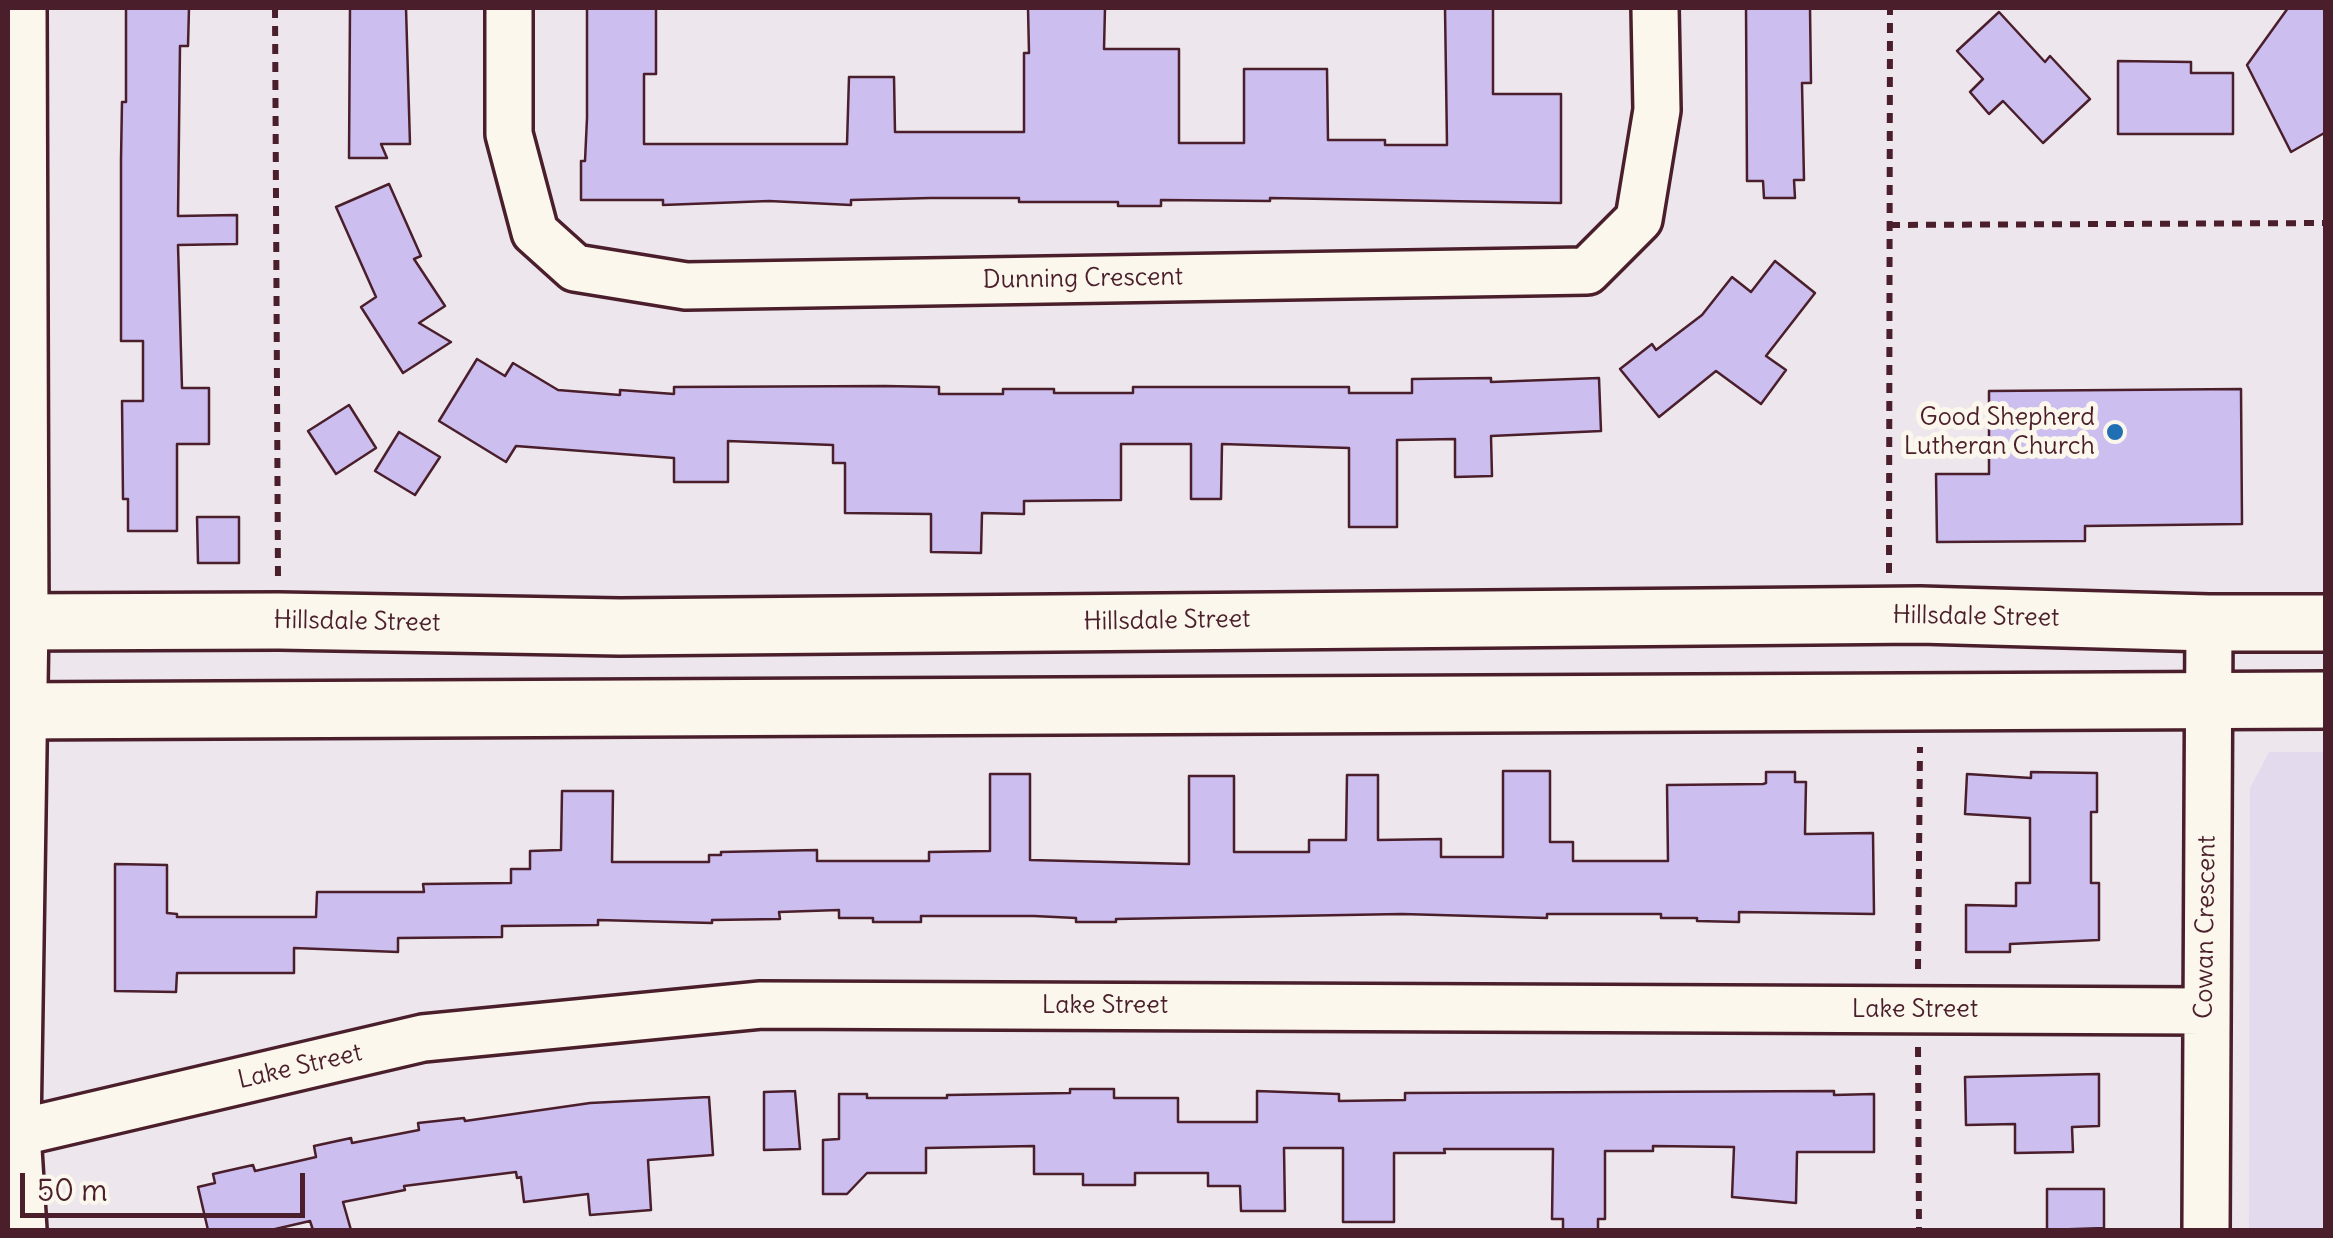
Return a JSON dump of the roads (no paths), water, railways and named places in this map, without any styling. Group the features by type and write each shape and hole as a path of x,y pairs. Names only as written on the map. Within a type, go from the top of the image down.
{"street":[{"path":"23,8 15,711 17,1133 23,1230"},
{"name":"Dunning Crescent","path":"509,8 508,134 535,232 575,268 686,286 1587,271 1640,218 1657,110 1655,8"},
{"name":"Hillsdale Street","path":"16,622 279,621 620,627 1889,614 2209,624 2326,623"},
{"name":"Cowan Crescent","path":"2206,1230 2209,624"},
{"path":"15,711 2326,700"},
{"name":"Lake Street","path":"17,1133 423,1038 761,1005 2205,1011"}],"place":[{"name":"Good Shepherd Lutheran Church","path":"2115,432"}]}
